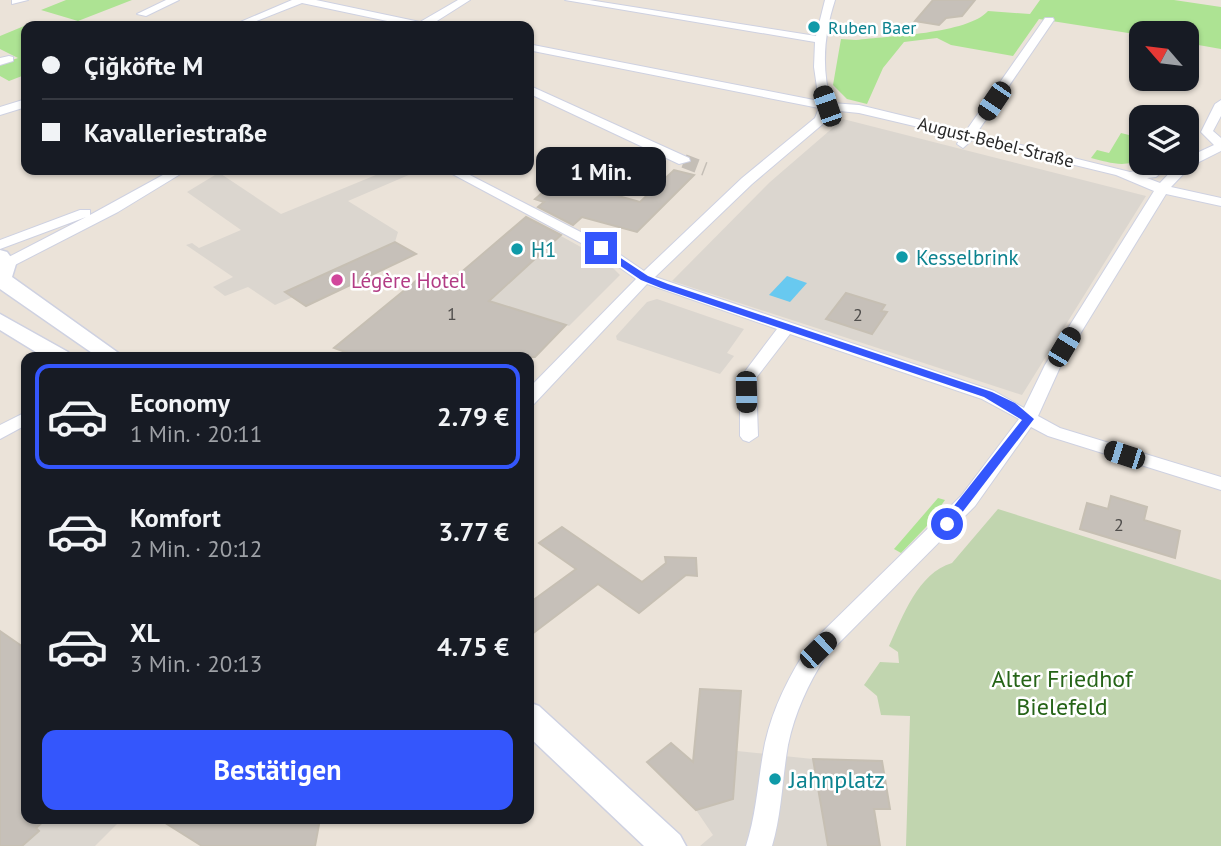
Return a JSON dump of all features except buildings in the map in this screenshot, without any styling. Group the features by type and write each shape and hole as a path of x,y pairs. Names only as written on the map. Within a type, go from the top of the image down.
{"street":[{"path":"142,14 174,0"},
{"path":"248,21 301,0 399,21"},
{"path":"348,10 367,0"},
{"path":"430,21 465,0"},
{"path":"570,0 823,40"},
{"path":"534,394 645,278 747,181 820,120 827,106 820,85 823,40 830,0"},
{"path":"967,140 1049,20"},
{"name":"August-Bebel-Straße","path":"534,48 827,106 851,116 1119,173 1163,189"},
{"path":"534,91 684,161"},
{"path":"1221,104 1207,132 1221,146"},
{"path":"0,111 21,105"},
{"name":"August-Bebel-Straße","path":"967,140 1114,181 1221,202"},
{"path":"1199,149 1221,146"},
{"path":"1199,157 1221,146"},
{"path":"1119,173 1129,173"},
{"path":"2,266 161,175"},
{"path":"2,266 171,175"},
{"path":"462,175 601,248 645,278 853,350 901,378 1028,419 1062,435 1221,484"},
{"path":"759,846 766,825 781,723 805,668 818,650 947,524 1028,419 1053,365 1173,175"},
{"path":"2,266 69,326 103,352"},
{"path":"0,321 52,352"},
{"path":"36,342 36,335 47,327 69,326"},
{"path":"748,436 748,378 786,328"},
{"path":"0,433 21,420"},
{"path":"534,721 668,846"}],"green space":[{"path":"66,0 132,0 78,21 41,10"},
{"path":"1040,0 1174,0 1221,7 1221,49 1199,45 1199,21 1129,21 1129,33 1039,19 1013,56 951,45 937,38 904,42 883,68 867,104 847,99 833,85 841,39 856,40 946,29 978,19 988,11 1030,14"},
{"path":"21,27 21,76 9,81 0,76 0,64 18,58 0,49 0,36"},
{"path":"1121,133 1129,135 1129,163 1110,163 1091,158 1097,150 1109,153"},
{"path":"938,498 945,500 926,527 901,553 894,549"},
{"name":"Alter Friedhof Bielefeld","path":"998,509 1221,580 1221,846 906,846 910,716 881,715 877,696 864,685 880,662 899,663 898,652 889,646 906,609 921,586 940,568 952,563"}],"shaded area":[{"name":"Kesselbrink","path":"843,119 1146,196 1022,395 672,281 770,182"},
{"path":"215,175 222,175 281,214 376,175 409,175 348,201 398,232 395,242 286,291 293,297 275,305 248,287 225,296 213,287 233,277 186,245 192,243 199,248 241,230 187,192"},
{"path":"561,236 606,261 620,275 569,326 489,301"},
{"path":"657,299 744,329 727,353 734,356 720,374 617,340 616,336 647,302"},
{"name":"Jahnplatz","path":"737,751 813,759 828,846 700,846 713,835 696,810 733,799"},
{"path":"40,824 117,824 95,846 22,846 39,831 36,828"}],"water":[{"path":"787,276 807,283 790,302 769,295"}],"tunnel":[{"path":"684,161 705,169"}],"place":[{"name":"Ruben Baer","path":"814,27"},
{"name":"H1","path":"517,249"},
{"name":"Kesselbrink","path":"902,257"},
{"name":"Légère Hotel","path":"337,280"},
{"name":"Jahnplatz","path":"775,779"}],"route":[{"path":"601,248 645,278 664,286 988,395 1011,406 1028,419 968,501 947,524"}]}
